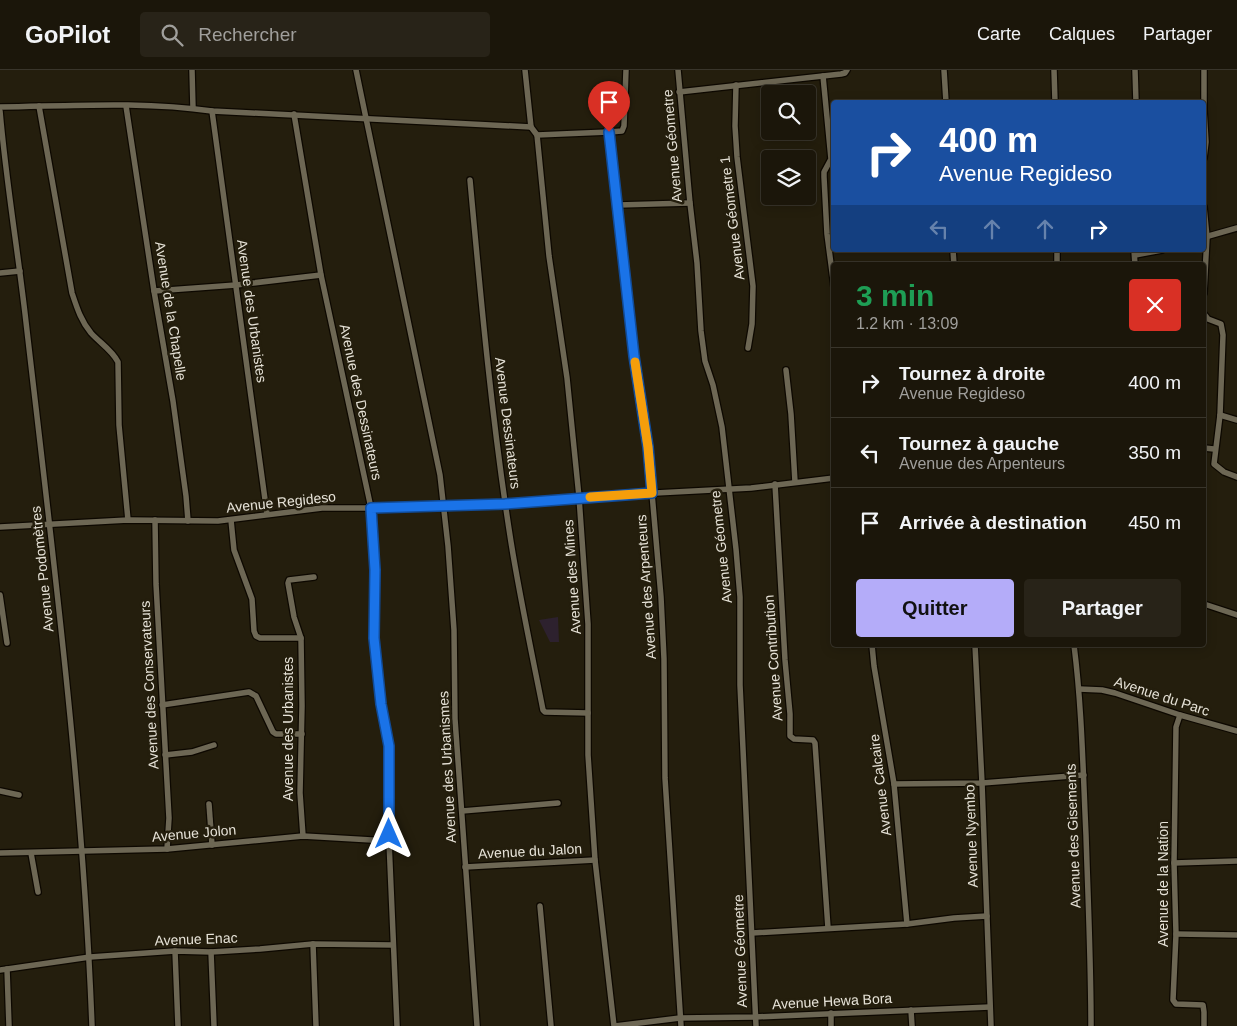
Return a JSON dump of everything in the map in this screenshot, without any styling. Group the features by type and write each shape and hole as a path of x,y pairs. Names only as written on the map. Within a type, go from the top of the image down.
{"street":[{"path":"192,70 193,108"},
{"path":"356,70 436,459 443,506"},
{"path":"526,70 531,127 538,135 622,131 624,126 626,70"},
{"name":"Avenue Géometre","path":"678,70 697,262 703,346 705,361 720,416 740,597 740,685 756,1026"},
{"path":"944,70 946,100"},
{"path":"1054,70 1055,100"},
{"path":"1135,70 1136,100"},
{"path":"1204,70 1204,100"},
{"path":"679,92 843,74 846,71"},
{"path":"823,76 831,158"},
{"name":"Avenue Géometre 1","path":"736,85 735,126 737,157 753,286 752,324 748,348"},
{"path":"38,106 70,282 81,319 90,331 114,354 118,362 120,424 128,520"},
{"path":"0,107 126,106 193,108 212,111 531,127"},
{"name":"Avenue de la Chapelle","path":"126,106 154,292 173,401 188,521"},
{"name":"Avenue Podomètres","path":"0,111 4,159 20,271 50,524 83,852 90,956 92,1026"},
{"name":"Avenue des Urbanistes","path":"212,111 267,514"},
{"name":"Avenue des Dessinateurs","path":"294,114 321,275 371,508 375,570 374,638 381,704 389,746 389,841 397,1026"},
{"name":"Avenue des Arpenteurs","path":"609,132 634,356 648,447 663,621 665,778 681,1026"},
{"name":"Avenue des Mines","path":"538,135 549,256 567,378 579,497 588,624 588,754 595,860 614,1026"},
{"path":"831,164 824,172 831,234"},
{"name":"Avenue Dessinateurs","path":"470,180 487,364 505,504 524,619 544,710 548,713 588,713"},
{"path":"618,205 690,203"},
{"path":"1206,237 1237,228"},
{"path":"0,273 20,271"},
{"path":"154,292 321,275"},
{"path":"1206,316 1220,323 1223,346 1220,415 1214,449 1214,466 1237,477"},
{"path":"786,370 791,414 794,482"},
{"path":"1220,415 1237,420"},
{"path":"1206,448 1214,449"},
{"name":"Avenue Regideso","path":"0,527 128,520 230,520 336,507 371,508 505,504 579,497 728,489 831,478"},
{"name":"Avenue Contribution","path":"775,484 790,735 792,739 810,739 815,743 828,928"},
{"name":"Avenue des Urbanismes","path":"443,506 454,630 455,719 477,1026"},
{"name":"Avenue des Conservateurs","path":"155,520 156,584 168,818 167,849"},
{"name":"Avenue des Urbanistes","path":"230,520 234,550 252,599 255,634 260,638 301,638 302,734 300,793 303,836"},
{"path":"301,638 294,617 288,583 289,580 314,577"},
{"path":"0,595 7,643"},
{"path":"1206,605 1237,615"},
{"name":"Avenue Calcaire","path":"872,647 894,784 907,924"},
{"name":"Avenue Nyembo","path":"975,647 992,1026"},
{"name":"Avenue des Gisements","path":"1074,647 1079,689 1084,775 1092,1026"},
{"name":"Avenue du Parc","path":"1079,689 1115,692 1180,715 1237,731"},
{"path":"162,705 249,692 256,696 272,732 276,734 302,734"},
{"name":"Avenue de la Nation","path":"1180,715 1176,727 1174,863 1176,934 1173,1002 1176,1004 1203,1005 1204,1026"},
{"path":"165,754 192,752 214,745"},
{"path":"894,784 982,783 1084,775"},
{"path":"0,791 19,795"},
{"path":"462,811 558,803"},
{"path":"209,804 212,845"},
{"name":"Avenue Jolon","path":"0,853 167,849 303,836 389,841"},
{"path":"31,853 38,892"},
{"name":"Avenue du Jalon","path":"465,867 595,860"},
{"path":"1174,863 1237,861"},
{"path":"540,906 551,1026"},
{"path":"752,933 907,924 987,916"},
{"path":"1176,934 1237,935"},
{"path":"313,944 316,1026"},
{"name":"Avenue Enac","path":"3,970 90,956 175,951 211,952 313,944 393,945"},
{"path":"175,951 178,1026"},
{"path":"211,952 214,1026"},
{"path":"3,970 9,1026"},
{"name":"Avenue Hewa Bora","path":"614,1026 680,1018 755,1017 990,1007"},
{"path":"911,1010 912,1026"},
{"path":"830,1013 831,1026"}],"shaded area":[{"path":"558,617 559,642 550,642 539,620"}],"slow traffic":[{"path":"590,497 652,493 648,447 635,362"}],"route":[{"path":"389,834 389,746 381,704 374,638 375,570 371,508 505,504 652,493 648,447 634,356 609,132"}]}
